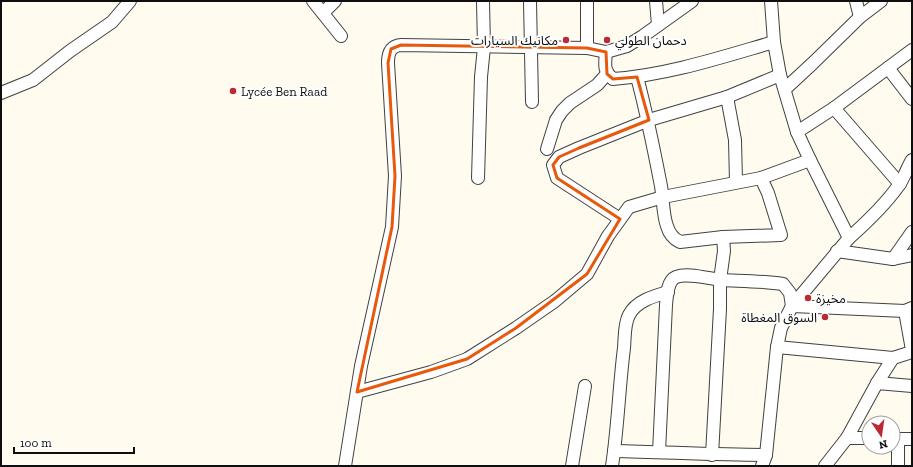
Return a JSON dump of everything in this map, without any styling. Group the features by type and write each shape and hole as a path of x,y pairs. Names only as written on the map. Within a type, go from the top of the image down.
{"street":[{"path":"1,93 33,80 65,54 112,22 130,1"},
{"path":"313,1 341,36"},
{"path":"323,13 335,1"},
{"path":"478,178 481,77 484,47 483,1"},
{"path":"530,1 532,102"},
{"path":"587,1 587,48"},
{"path":"656,1 658,25"},
{"path":"345,466 361,366 392,227 395,176 388,55 391,49 401,45 587,48 606,52 626,46 643,36 692,1"},
{"path":"771,1 774,42 780,76 797,132 849,238"},
{"path":"856,1 860,17"},
{"path":"785,89 860,17 881,1"},
{"path":"606,52 605,66 607,74 614,79 637,78 709,61 774,42"},
{"path":"797,132 834,108 912,50"},
{"path":"888,68 912,99"},
{"path":"547,149 556,120 562,111 570,103 597,85 607,74"},
{"path":"620,219 557,178 553,165 560,157 649,120 727,97 780,76"},
{"path":"637,78 649,120 663,197 666,225 670,234 676,240 680,242 723,236 781,236 768,193 761,178"},
{"path":"727,97 734,140 736,182"},
{"path":"834,108 900,184"},
{"path":"357,392 431,372 467,359 495,343 555,301 587,274 608,236 629,207 663,197 761,178 810,160"},
{"path":"614,451 712,455 764,460 777,348 781,328 792,306 849,238 874,215 900,184 912,160"},
{"path":"893,259 912,232"},
{"path":"712,455 720,309 720,280 724,251 723,236"},
{"path":"837,252 893,259 912,255"},
{"path":"659,452 668,292 671,281 676,277 692,275 720,280 783,284 790,293 792,306"},
{"path":"612,466 622,358 626,324 629,314 642,302 656,295 668,292"},
{"path":"777,348 893,358 912,351 909,310 792,306"},
{"path":"825,466 847,438 877,383 893,358"},
{"path":"877,383 912,386"},
{"path":"572,466 585,386"},
{"path":"847,438 861,438"},
{"path":"901,439 912,439"},
{"path":"897,455 898,466"}],"highlighted area":[{"path":"401,45 587,48 606,52 607,74 613,79 637,77 649,120 559,157 553,165 557,178 620,219 587,274 516,328 467,359 357,392 392,227 395,176 388,63 391,49"}],"place":[{"name":"مكانيك السيارات","path":"566,40"},
{"name":"دحمان الطولي","path":"607,40"},
{"name":"Lycée Ben Raad","path":"233,91"},
{"name":"مخيزة","path":"808,298"},
{"name":"السوق المغطاة","path":"825,317"}]}
